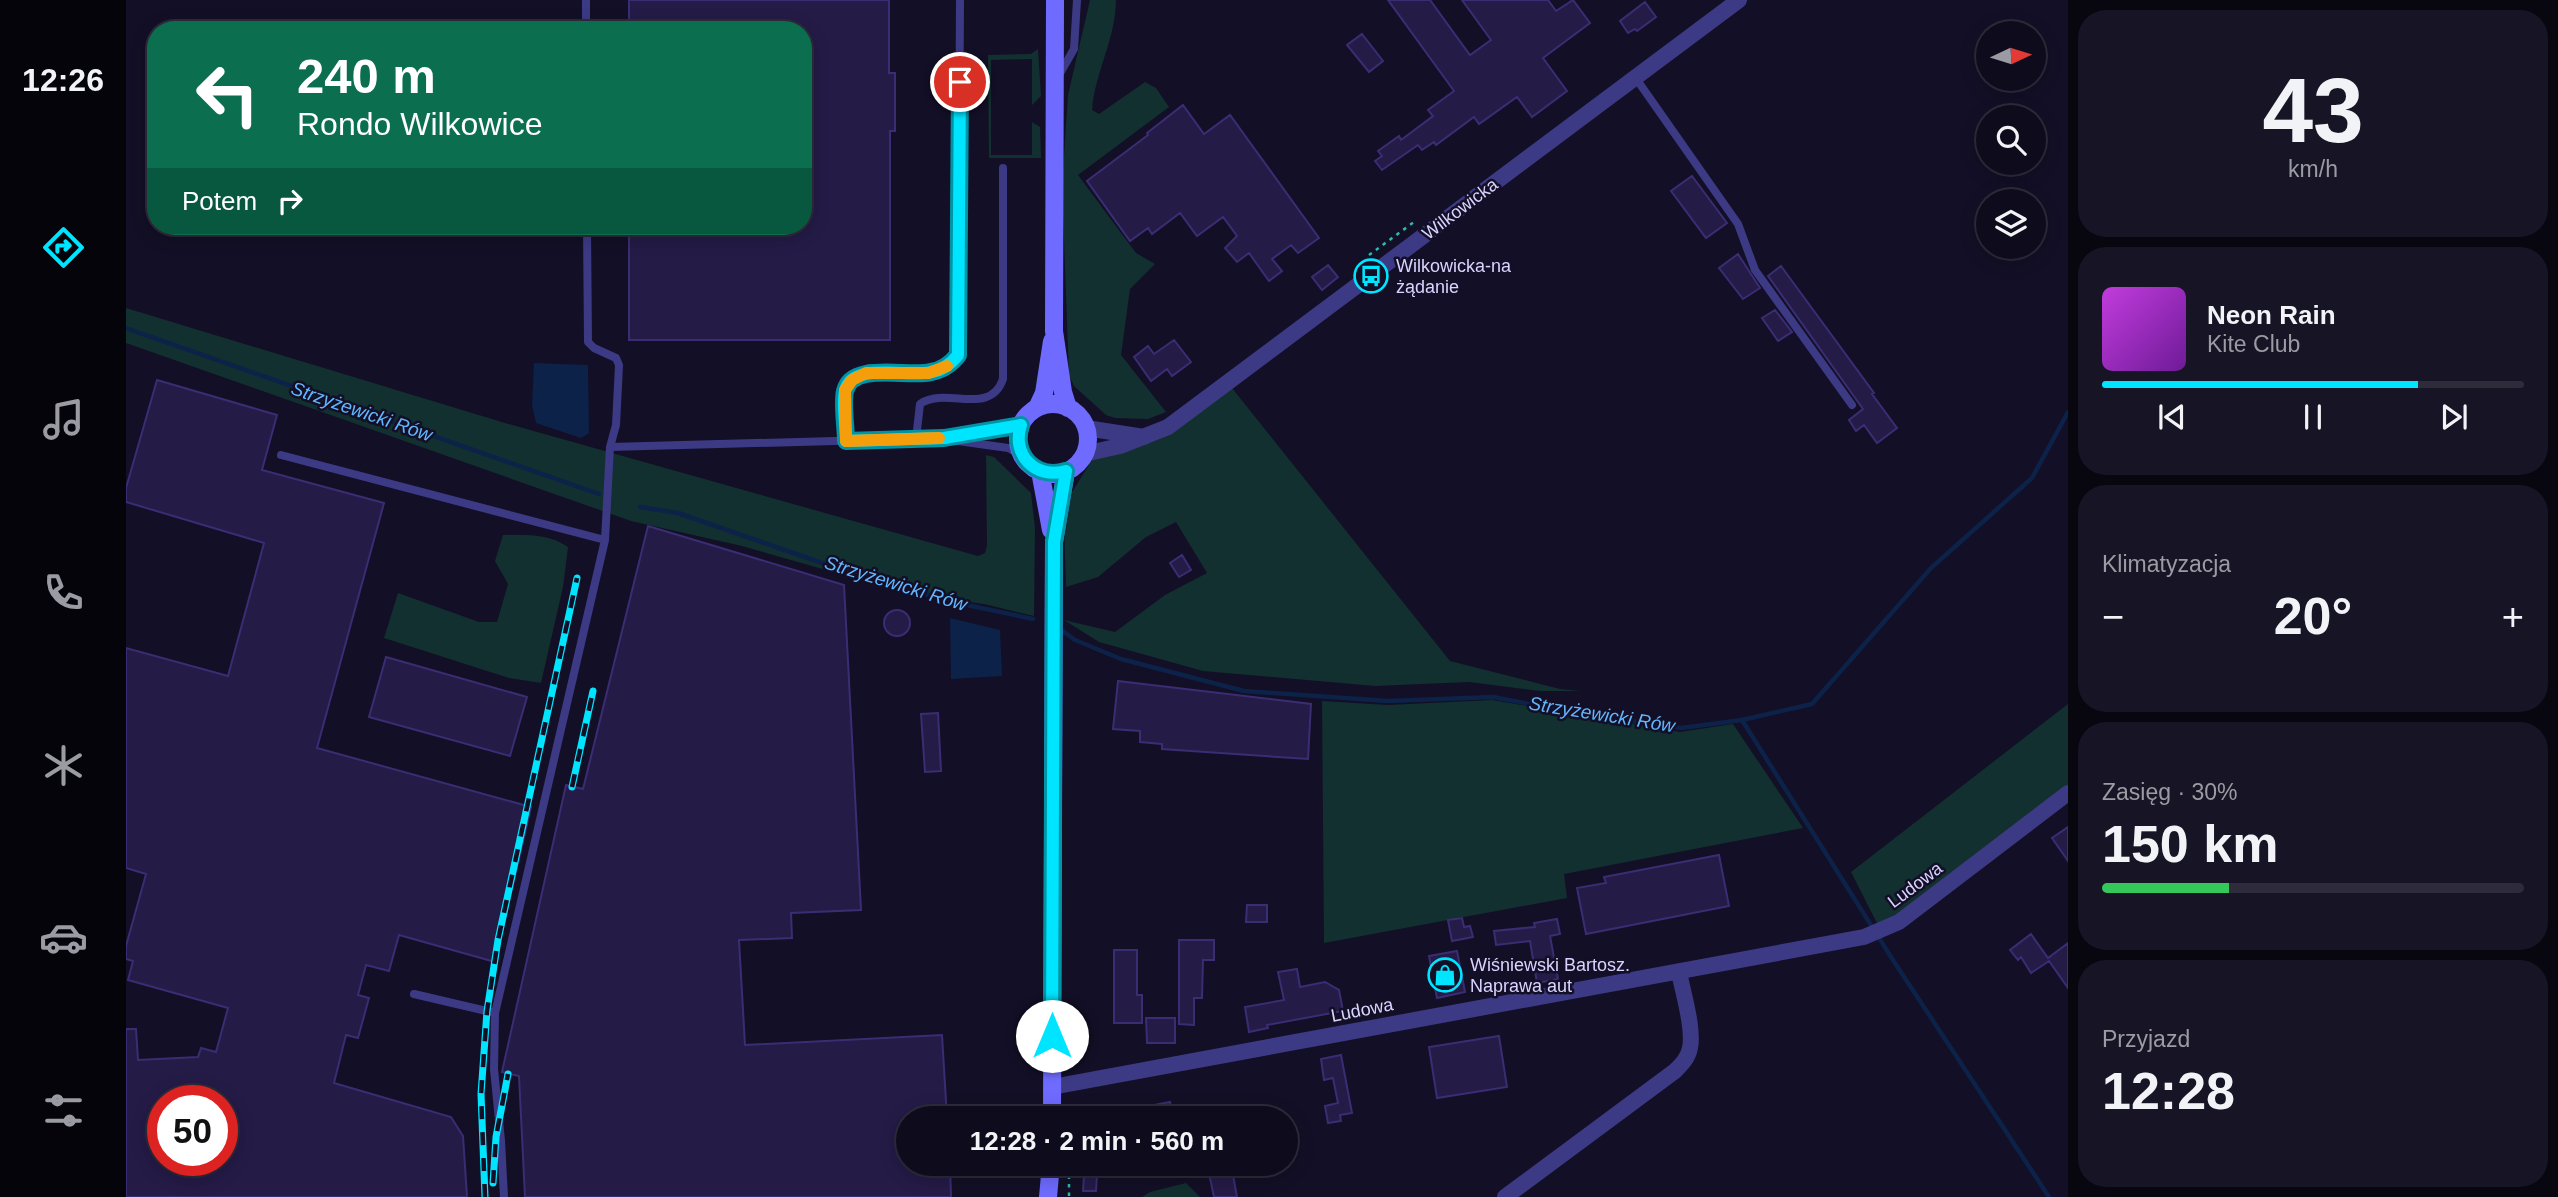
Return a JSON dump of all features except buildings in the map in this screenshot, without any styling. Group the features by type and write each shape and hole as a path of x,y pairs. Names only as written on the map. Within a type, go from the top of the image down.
{"main road":[{"path":"1055,0 1054,331 1068,408"},
{"path":"1037,408 1044,393 1054,331"},
{"path":"1055,404 1068,408 1080,417 1086,428 1087,446 1084,454 1076,465 1066,471 1054,474 1033,468 1022,455 1018,441 1021,425 1037,408 1055,404"},
{"path":"1040,471 1054,542"},
{"path":"1052,1106 1054,542 1066,471"},
{"path":"1048,1197 1050,1176"},
{"path":"1052,1176 1055,1197"}],"street":[{"name":"Wilkowicka","path":"1084,454 1121,446 1168,427 1739,0"},
{"path":"1086,428 1144,437"},
{"name":"Ludowa","path":"1052,1087 1864,937 1890,927 1909,915 2068,793"},
{"path":"1505,1197 1685,1061 1691,1035 1679,972"}],"lane":[{"path":"586,0 586,21"},
{"path":"846,441 845,390 852,380 866,373 929,373 950,365 958,355 960,0"},
{"path":"1054,84 1074,49 1077,0"},
{"path":"1635,77 1738,224 1755,270 1852,405"},
{"path":"916,439 920,404 929,398 988,398 999,391 1003,379 1003,168"},
{"path":"504,1197 502,1141 494,1069 495,1013 605,540 610,447 616,425 619,365 616,358 594,348 588,342 587,235"},
{"path":"610,447 944,438 1021,425"},
{"path":"944,438 1008,448 1022,455"},
{"path":"281,455 605,540"},
{"path":"414,994 495,1013"}],"path":[{"path":"1069,1176 1069,1197"}],"green space":[{"path":"1090,0 1116,0 1113,28 1097,82 1092,110 1099,114 1145,82 1156,88 1169,107 1078,175 1136,253 1155,264 1130,289 1121,355 1166,412 1148,419 1115,418 1106,415 1074,386 1069,375 1062,186 1068,95"},
{"path":"1038,49 1041,96 1032,105 1032,59 991,60 991,155 1032,155 1032,122 1040,127 1041,158 989,158 988,55 1031,54"},
{"path":"126,308 505,423 978,556 985,553 987,545 986,455 994,457 1031,493 1035,528 1034,616 984,604 907,593 742,546 631,521 126,343"},
{"path":"1228,383 1450,661 1560,689 1580,691 1540,691 1469,682 1375,686 1203,671 1099,642 1064,620 1115,632 1165,595 1207,573 1176,522 1146,537 1098,577 1066,587 1064,526 1072,492 1099,449 1120,446"},
{"path":"503,535 545,537 568,547 563,587 541,683 509,678 384,638 398,593 479,622 497,622 508,584 495,561"},
{"path":"1492,700 1680,732 1733,724 1803,828 1564,874 1567,898 1324,943 1322,701 1388,705"},
{"path":"2068,704 2068,793 1881,931 1851,872"},
{"path":"1186,1183 1200,1197 1142,1197 1150,1192"}],"water":[{"path":"534,363 588,365 589,433 581,438 536,423 532,405"},
{"path":"950,618 1000,630 1002,676 951,679"}],"waterway":[{"name":"Strzyżewicki Rów","path":"126,328 599,494"},
{"name":"Strzyżewicki Rów","path":"1059,628 1075,640 1121,659 1244,691 1388,701 1493,697 1582,714 1681,728 1742,720 1812,704 1931,568 2032,478 2068,412"},
{"name":"Strzyżewicki Rów","path":"640,507 678,513 854,574 953,602 1033,619"},
{"path":"1742,720 1891,957 2049,1197"}],"railway":[{"path":"485,1197 481,1094 487,1011 498,940 577,578"},
{"path":"572,787 593,691"},
{"path":"493,1183 496,1137 508,1074"}],"slow traffic":[{"path":"939,438 846,441 845,390 852,380 866,373 929,373 947,366"}],"place":[{"name":"Wilkowicka-na żądanie","path":"1371,276"},
{"name":"Wiśniewski Bartosz. Naprawa aut","path":"1445,975"}],"route":[{"path":"960,82 958,355 950,365 929,373 866,373 852,380 845,390 846,441 944,438 1021,425 1018,433 1019,448 1027,462 1033,468 1047,473 1066,471 1054,542 1052,1036"}]}
